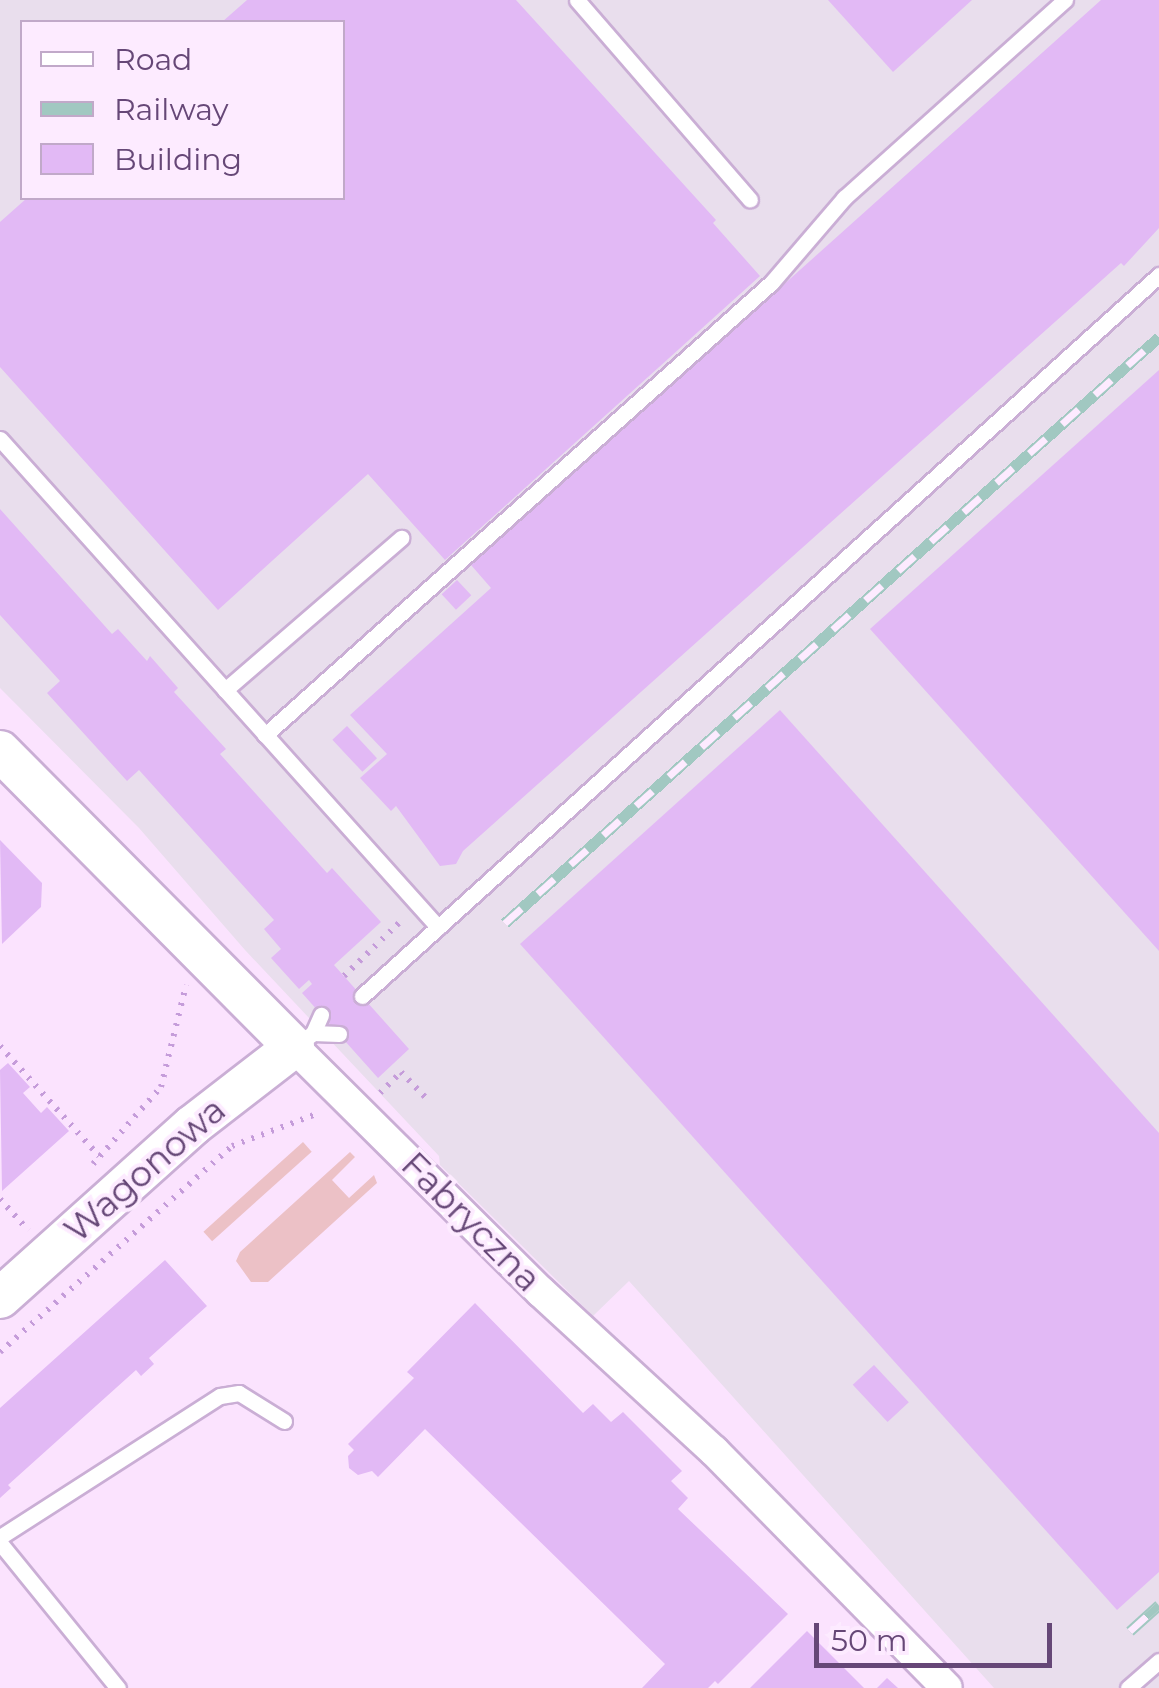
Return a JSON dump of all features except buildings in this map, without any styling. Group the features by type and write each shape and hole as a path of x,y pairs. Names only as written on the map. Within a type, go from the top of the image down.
{"street":[{"name":"Fabryczna","path":"0,751 304,1040 365,1116 541,1292 714,1450 946,1688"},
{"name":"Wagonowa","path":"0,1298 193,1125 304,1040"}],"lane":[{"path":"577,0 750,200"},
{"path":"265,735 772,282 844,198 1064,0"},
{"path":"362,996 1159,275"},
{"path":"0,439 438,928"},
{"path":"225,690 401,538"},
{"path":"304,1040 321,1015"},
{"path":"304,1040 339,1034"},
{"path":"118,1688 0,1540 220,1396 239,1393 284,1420"},
{"path":"1128,1688 1159,1661"}],"path":[{"path":"344,976 418,905"},
{"path":"90,1168 160,1087 186,984 180,975"},
{"path":"0,1046 99,1156"},
{"path":"365,1116 400,1072 428,1100"},
{"path":"0,1352 232,1146 322,1112"},
{"path":"0,1199 32,1234"},
{"path":"22,1244 42,1225"}],"shaded area":[{"path":"0,0 1159,0 1159,1688 994,1688 629,1281 593,1316 440,1165 439,1156 245,950 139,828 0,688"},
{"path":"303,1142 312,1152 212,1241 203,1232"},
{"path":"350,1152 355,1157 332,1180 349,1198 374,1175 377,1183 268,1282 251,1282 236,1261 240,1252"}],"railway":[{"path":"505,923 1159,337"},
{"path":"1130,1631 1159,1605"}]}
